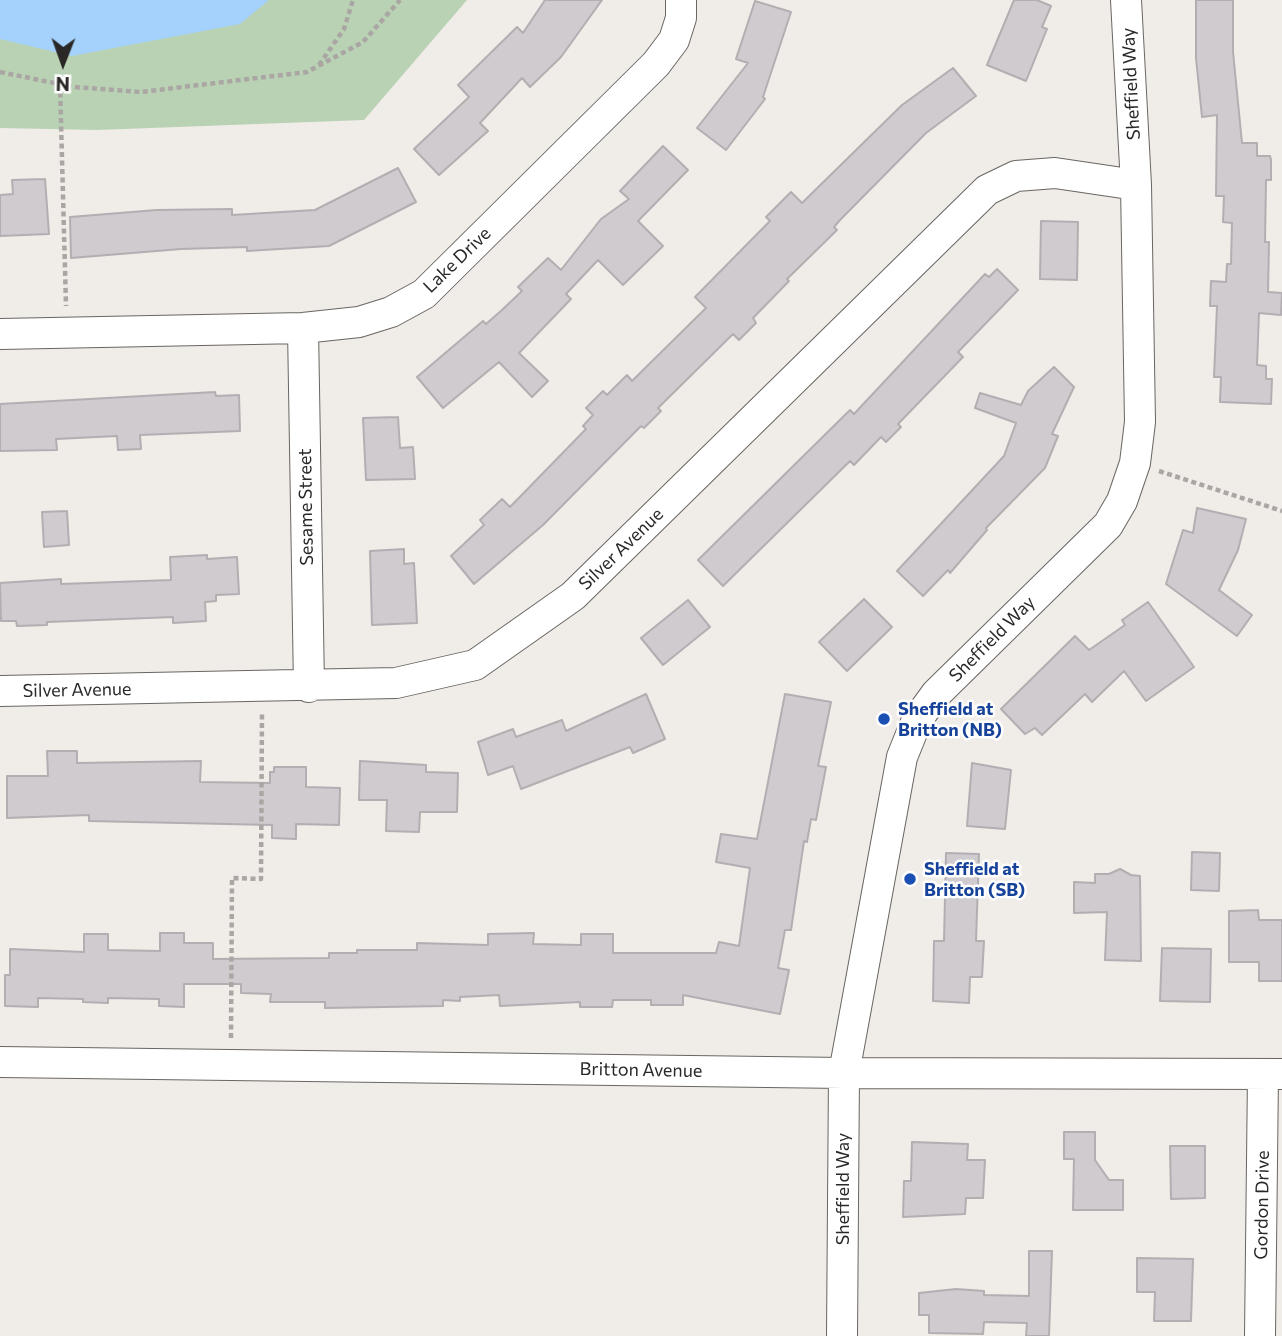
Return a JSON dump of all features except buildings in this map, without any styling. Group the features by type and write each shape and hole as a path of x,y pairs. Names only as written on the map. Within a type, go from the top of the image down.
{"street":[{"name":"Lake Drive","path":"0,334 303,328 359,322 391,312 424,293 656,64 674,40 681,18 681,0"},
{"name":"Sheffield Way","path":"842,1336 844,1073 902,757 917,720 936,694 1108,525 1122,501 1135,463 1140,422 1136,185 1126,0"},
{"name":"Silver Avenue","path":"0,691 262,688 396,683 475,666 573,596 987,190 1016,176 1055,173 1136,185"},
{"name":"Sesame Street","path":"303,328 309,687"},
{"name":"Britton Avenue","path":"0,1062 844,1073 1272,1074"},
{"name":"Gordon Drive","path":"1260,1336 1272,1074"}],"path":[{"path":"318,66 344,29 353,0"},
{"path":"0,72 60,84 141,92 294,74 318,66 363,42 400,0"},
{"path":"60,84 67,331"},
{"path":"1135,463 1282,511"},
{"path":"231,1065 232,878 261,878 262,688"}],"green space":[{"path":"0,0 467,0 364,120 97,130 0,128"}],"water":[{"path":"0,0 269,0 240,24 72,56 0,39"}],"place":[{"name":"Sheffield at Britton (NB)","path":"884,719"},
{"name":"Sheffield at Britton (SB)","path":"910,879"}]}
